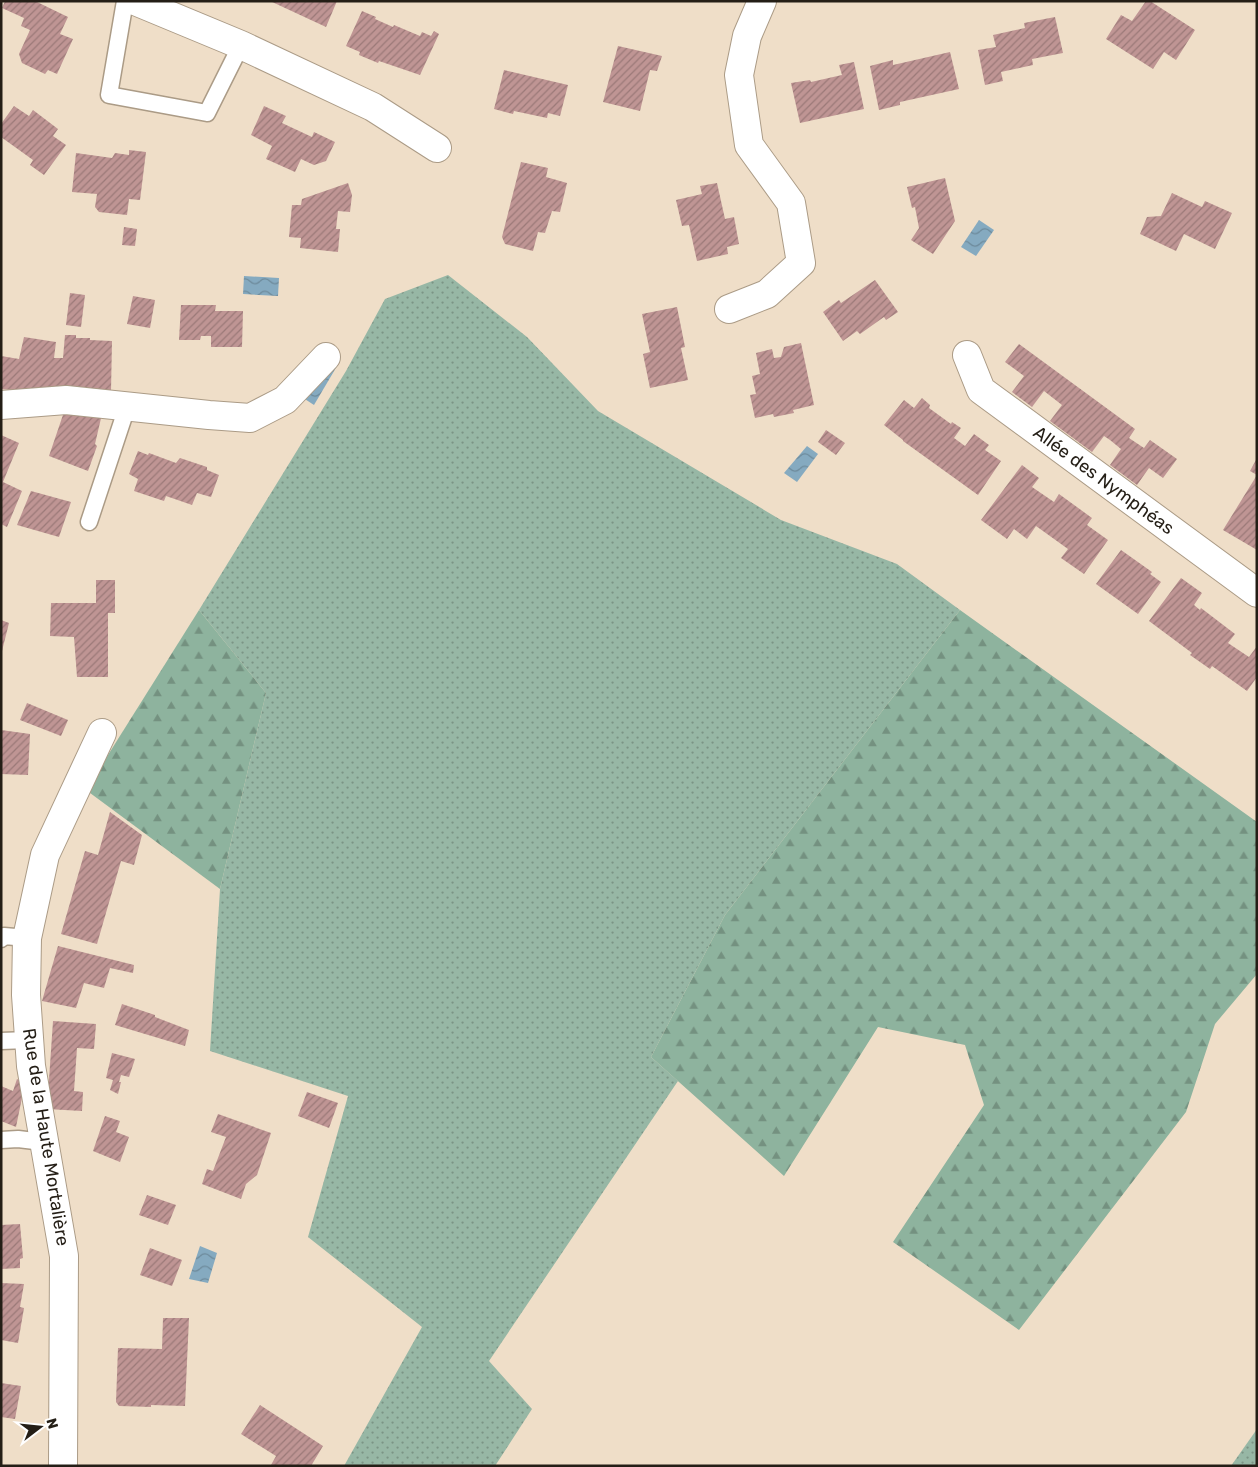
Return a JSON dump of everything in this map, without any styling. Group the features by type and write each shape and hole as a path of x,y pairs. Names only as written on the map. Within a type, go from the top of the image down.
{"street":[{"path":"134,1 241,45 373,107 437,148"},
{"path":"729,309 767,294 801,263 790,203 749,145 739,75 747,36 762,1"},
{"name":"Allée des Nymphéas","path":"968,355 981,390 1257,593"},
{"path":"1,405 66,400 250,418 285,400 326,357"},
{"name":"Rue de la Haute Mortalière","path":"63,1466 64,1256 43,1142 28,1040 26,995 14,938 45,855 102,733"}],"lane":[{"path":"125,1 109,95 206,113 241,45"},
{"path":"88,522 127,407"},
{"path":"1,1041 28,1040"},
{"path":"1,1140 18,1139 43,1142"}],"green space":[{"path":"448,275 527,337 598,411 781,520 897,564 960,610 725,915 651,1057 678,1081 489,1361 532,1409 495,1466 344,1466 422,1327 308,1237 348,1096 210,1051 220,889 266,693 199,610 346,371 385,299"},
{"path":"199,610 266,693 220,889 86,790"},
{"path":"960,610 1257,822 1257,974 1215,1024 1186,1112 1019,1330 893,1242 984,1105 965,1045 878,1027 784,1176 651,1057 725,915"},
{"path":"1257,1429 1257,1466 1231,1466"}],"water":[{"path":"979,220 994,230 976,256 961,247"},
{"path":"244,276 279,278 278,296 243,294"},
{"path":"317,348 340,361 314,405 291,390"},
{"path":"807,446 818,454 797,482 784,473"},
{"path":"200,1246 217,1253 208,1283 189,1279"}],"building":[{"path":"5,1 35,1 68,17 60,34 73,39 57,74 48,70 45,74 22,63 19,54 30,30 21,26 24,18 2,8"},
{"path":"270,1 337,1 326,27"},
{"path":"1146,1 1150,1 1195,30 1176,60 1164,52 1153,69 1106,39 1121,15 1132,21"},
{"path":"362,11 393,27 394,25 420,36 422,32 431,36 434,31 439,34 420,75 379,61 378,63 359,55 360,52 346,46"},
{"path":"1055,17 1063,53 1032,59 1033,65 1001,72 1003,81 985,85 978,50 996,47 993,35 1025,28 1024,23"},
{"path":"618,46 662,56 657,71 650,70 640,111 603,102"},
{"path":"950,52 959,89 900,102 900,105 879,110 870,66 893,60 893,65"},
{"path":"854,62 864,109 800,123 791,83 810,80 811,82 842,75 839,65"},
{"path":"504,70 568,85 560,116 548,113 547,118 514,111 513,114 494,109"},
{"path":"14,106 29,116 33,110 58,129 53,136 66,145 44,175 30,165 33,160 1,137 1,124"},
{"path":"264,106 286,116 282,123 312,137 314,132 335,142 326,161 314,165 301,159 295,172 266,159 272,146 251,135"},
{"path":"129,150 146,152 140,200 129,199 127,215 99,212 95,207 97,194 72,192 76,153 112,158 115,153 129,155"},
{"path":"521,162 548,168 546,177 567,183 560,212 552,211 545,233 538,232 533,251 505,244 502,237"},
{"path":"945,178 955,221 933,254 911,240 919,228 915,207 912,208 907,187"},
{"path":"348,183 352,195 350,212 338,211 336,229 340,229 338,252 300,248 301,238 289,237 292,205 301,205 302,199"},
{"path":"717,183 725,219 734,217 739,244 727,247 728,254 697,261 689,225 682,226 676,200 702,194 700,186"},
{"path":"1172,193 1202,207 1205,201 1232,213 1215,249 1184,234 1176,251 1140,234 1147,217 1161,216"},
{"path":"124,227 137,229 135,246 122,245"},
{"path":"875,280 898,312 886,320 884,317 860,334 857,331 843,341 823,312 839,300 841,303"},
{"path":"70,293 85,295 81,327 66,325"},
{"path":"133,296 155,300 150,328 127,324"},
{"path":"181,305 216,305 215,311 243,311 242,347 211,347 211,336 201,336 200,340 179,340"},
{"path":"677,307 685,347 681,348 688,380 650,388 643,354 650,352 642,314"},
{"path":"65,335 76,335 76,338 90,338 90,340 112,341 111,391 66,390 52,393 1,389 1,356 19,359 24,337 56,342 54,358 63,358"},
{"path":"801,343 814,405 793,410 794,413 774,417 773,414 755,418 750,395 756,394 752,376 760,374 756,353 772,349 774,358 781,357 784,347"},
{"path":"1019,344 1135,429 1129,438 1144,448 1150,440 1177,459 1163,478 1149,468 1137,485 1110,465 1121,449 1110,440 1104,436 1092,452 1050,421 1062,405 1044,391 1032,407 1012,392 1024,376 1005,362"},
{"path":"922,398 930,405 929,408 951,424 952,422 961,428 954,438 965,446 974,434 989,445 985,450 1001,461 978,495 884,425 904,400 914,408"},
{"path":"65,409 102,414 95,444 97,446 88,471 49,456"},
{"path":"826,430 845,443 836,455 818,442"},
{"path":"1,435 19,443 3,482 22,491 7,527 1,524"},
{"path":"138,451 176,463 180,458 207,467 207,470 219,475 211,497 197,493 192,505 166,496 164,501 134,491 138,479 129,474"},
{"path":"1257,458 1257,475 1250,471"},
{"path":"1022,465 1039,478 1032,487 1054,502 1059,494 1092,518 1087,525 1108,540 1084,574 1061,558 1068,549 1036,526 1027,539 1014,529 1007,539 981,520"},
{"path":"1257,475 1257,550 1223,530"},
{"path":"31,491 71,502 59,537 17,525"},
{"path":"1121,550 1152,572 1150,574 1161,582 1138,614 1096,584"},
{"path":"1181,578 1202,593 1194,605 1200,610 1201,608 1235,634 1228,643 1249,657 1257,646 1257,677 1247,691 1212,666 1210,669 1190,655 1192,653 1149,621"},
{"path":"96,580 115,580 115,613 108,613 108,677 77,677 74,637 50,636 51,603 96,603"},
{"path":"1,620 9,623 2,651 1,651"},
{"path":"27,703 68,720 61,736 20,720"},
{"path":"1,730 30,734 28,775 1,774"},
{"path":"110,812 142,835 134,865 121,861 97,944 61,934 85,851 98,855"},
{"path":"58,946 134,965 133,973 110,968 104,988 84,983 76,1008 42,1001"},
{"path":"122,1004 155,1015 155,1017 189,1030 185,1046 115,1025"},
{"path":"53,1021 96,1024 94,1049 77,1048 74,1091 83,1092 82,1111 47,1109"},
{"path":"112,1053 135,1059 129,1077 121,1075 118,1094 110,1090 113,1080 106,1078"},
{"path":"17,1079 25,1083 16,1127 1,1121 1,1086 13,1091"},
{"path":"307,1092 338,1103 329,1128 298,1116"},
{"path":"218,1114 271,1133 257,1175 246,1184 241,1199 202,1184 207,1169 213,1171 226,1137 211,1132"},
{"path":"105,1116 120,1121 116,1132 129,1137 120,1162 93,1151"},
{"path":"147,1195 176,1205 168,1225 139,1215"},
{"path":"20,1224 23,1258 20,1259 20,1268 1,1269 1,1225"},
{"path":"150,1248 182,1260 172,1286 140,1275"},
{"path":"1,1283 24,1284 20,1307 24,1308 18,1343 1,1340"},
{"path":"163,1318 189,1318 185,1406 119,1406 116,1402 118,1348 162,1349"},
{"path":"1,1383 21,1386 15,1419 1,1417"},
{"path":"260,1405 323,1446 311,1466 272,1466 276,1456 241,1434"}]}
